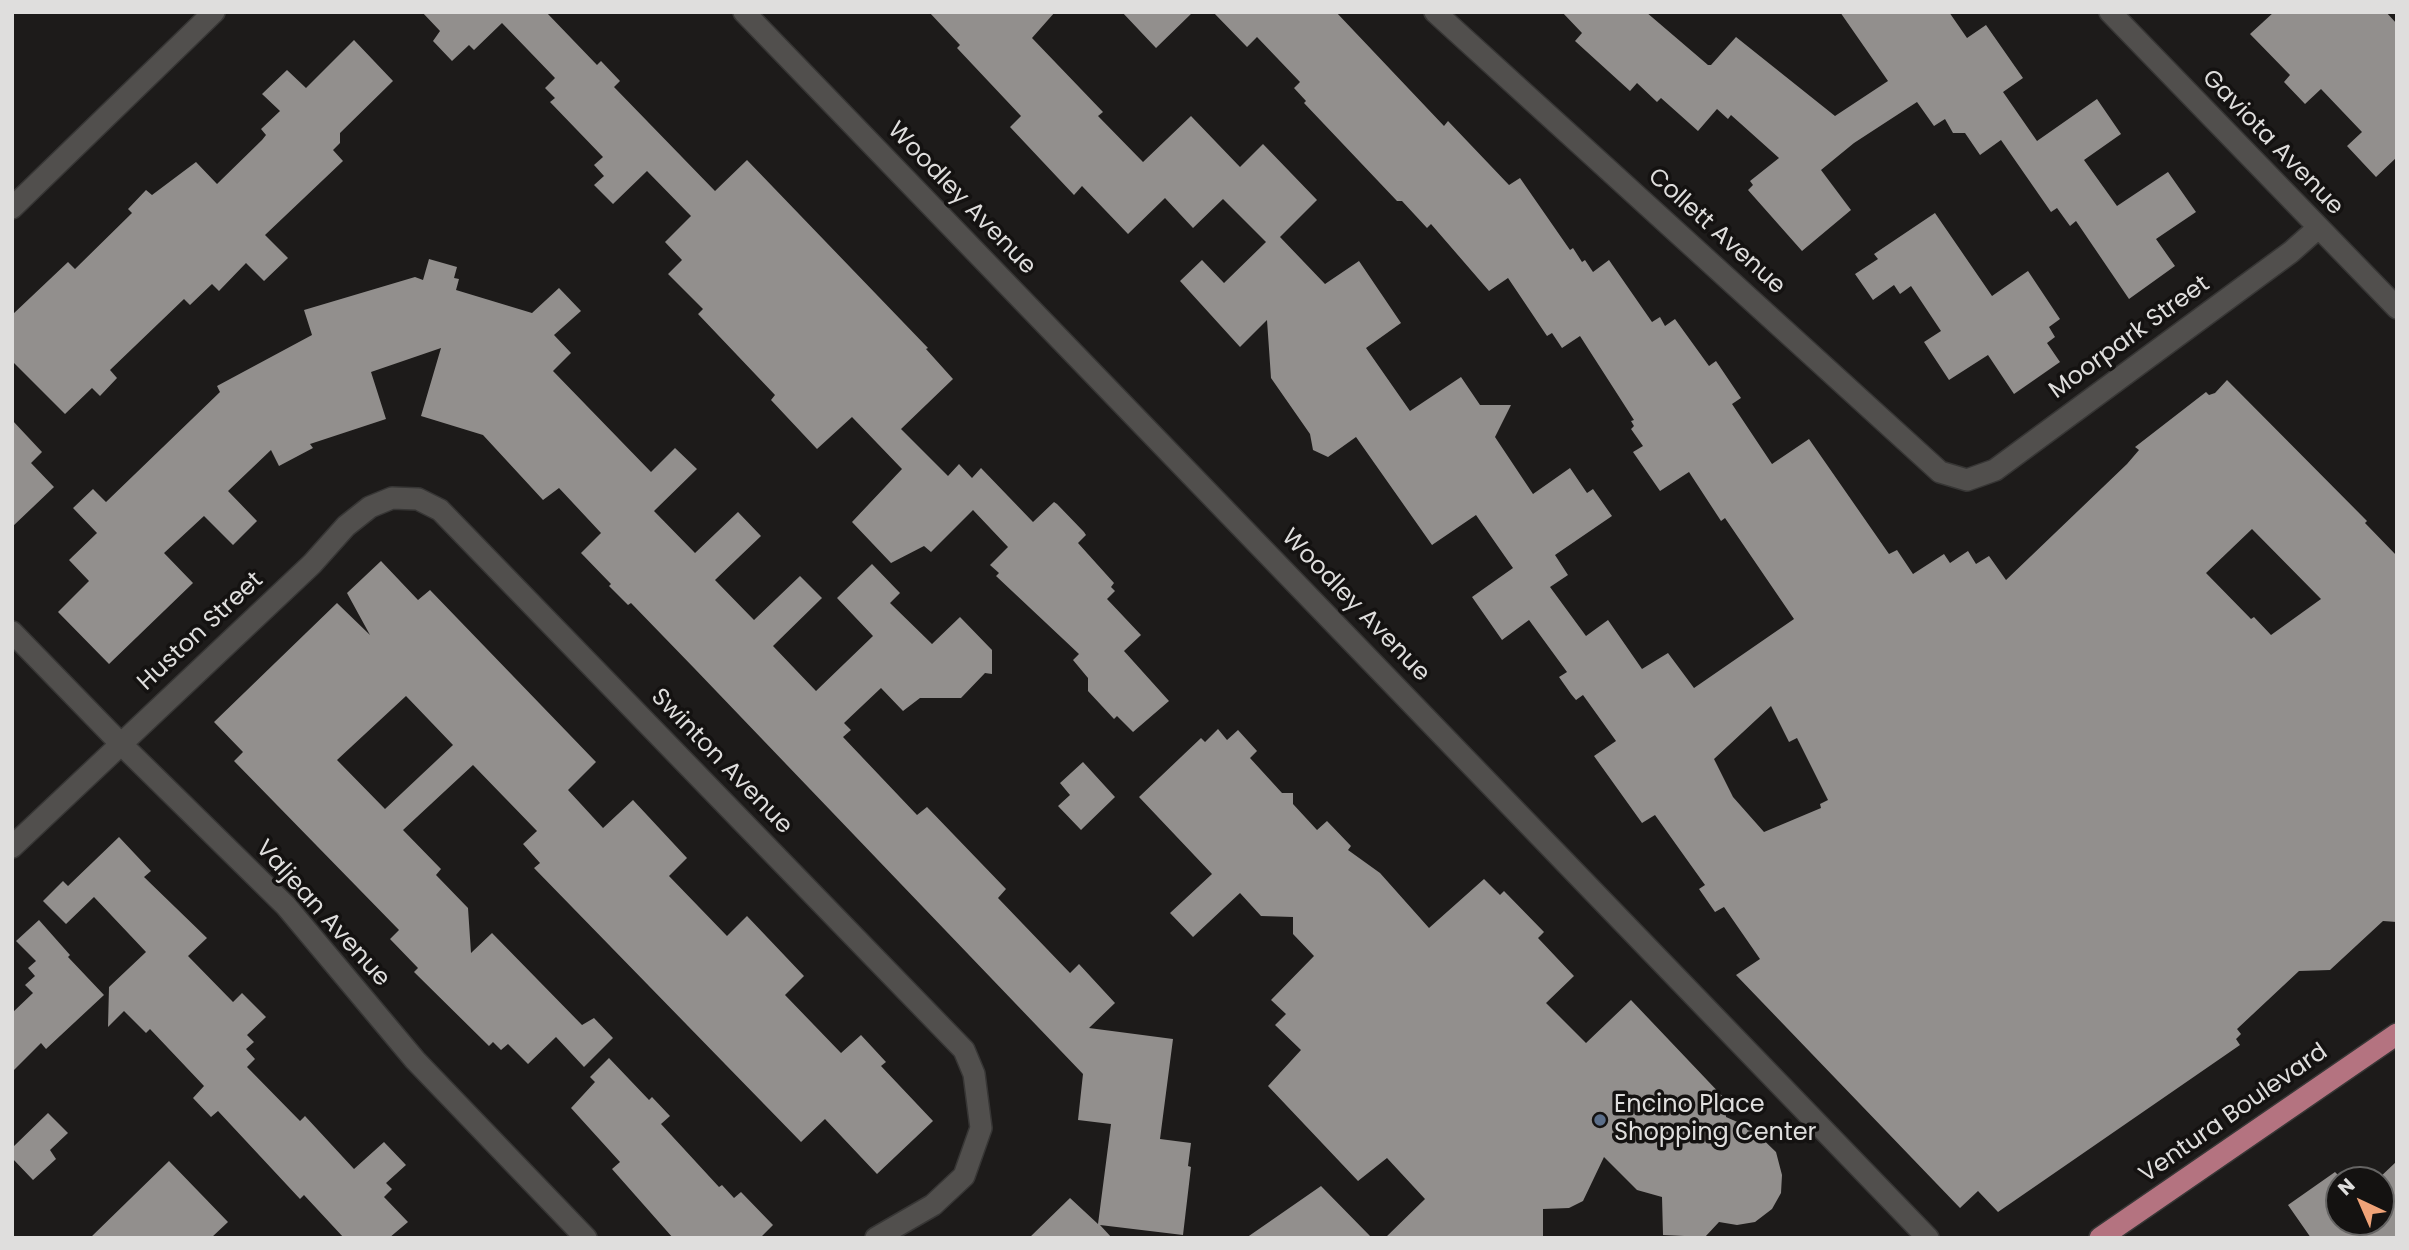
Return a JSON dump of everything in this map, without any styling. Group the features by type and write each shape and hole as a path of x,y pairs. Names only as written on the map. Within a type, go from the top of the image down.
{"main road":[{"name":"Ventura Boulevard","path":"2100,1238 2397,1034"}],"street":[{"path":"12,208 214,12"},
{"name":"Woodley Avenue","path":"744,12 1928,1238"},
{"name":"Collett Avenue","path":"1435,12 1940,472 1968,481"},
{"name":"Gaviota Avenue","path":"2110,12 2397,308"},
{"name":"Moorpark Street","path":"1968,481 1995,470 2291,252 2318,228"},
{"name":"Huston Street","path":"12,847 313,564 346,526 370,507 392,498 418,499 440,510"},
{"name":"Swinton Avenue","path":"440,510 964,1050 974,1074 981,1128 964,1176 933,1205 901,1220 876,1238"},
{"name":"Valjean Avenue","path":"12,632 120,743 286,906 415,1060 586,1238"}],"building":[{"path":"422,12 546,12 597,65 601,61 620,81 614,87 715,191 747,160 928,348 926,349 953,379 901,429 948,476 959,464 972,478 981,468 1033,522 1054,502 1057,504 1086,535 1078,543 1114,583 1111,587 1115,591 1107,599 1141,635 1124,651 1169,701 1133,732 1117,716 1114,719 1088,691 1088,678 1073,660 1079,654 996,576 999,573 990,565 1008,547 973,510 931,552 924,546 891,563 852,522 902,469 852,417 817,449 771,400 775,395 698,314 703,309 668,274 682,260 665,242 691,216 647,171 613,204 594,185 604,176 594,165 603,157 550,102 555,98 545,88 555,78 502,23 474,50 469,45 452,61 433,41 440,31"},
{"path":"929,12 1055,12 1032,38 1103,112 1098,116 1143,162 1191,116 1240,167 1263,144 1317,200 1280,237 1325,284 1359,261 1401,323 1366,348 1410,411 1461,377 1480,405 1511,405 1495,437 1533,494 1570,468 1587,493 1593,489 1612,516 1555,555 1568,575 1550,587 1586,636 1608,620 1642,669 1668,653 1694,688 1794,619 1725,518 1721,521 1689,472 1660,491 1633,452 1643,446 1631,429 1634,426 1631,421 1634,420 1580,336 1562,348 1552,333 1547,336 1508,278 1489,291 1431,224 1427,228 1402,201 1397,201 1304,103 1306,101 1294,88 1300,82 1257,37 1247,47 1213,12 1336,12 1444,126 1448,121 1509,185 1520,178 1570,250 1573,248 1582,262 1585,260 1593,272 1609,260 1652,322 1660,317 1665,326 1675,319 1709,366 1716,361 1741,398 1732,404 1772,464 1809,439 1889,554 1897,550 1913,574 1944,554 1950,563 1968,551 1976,564 1989,556 2006,580 2127,464 2139,450 2135,447 2206,392 2209,395 2215,393 2227,380 2367,521 2365,523 2397,556 2397,922 2383,921 2330,970 2299,971 2237,1029 2241,1034 2236,1039 2240,1045 1998,1212 1978,1191 1960,1208 1736,975 1760,959 1724,907 1715,912 1699,889 1705,885 1655,815 1642,823 1594,756 1616,741 1583,695 1576,700 1571,694 1559,677 1567,672 1529,620 1502,640 1472,597 1513,568 1476,515 1432,545 1356,437 1328,457 1313,450 1310,434 1271,378 1267,320 1240,347 1180,281 1202,260 1224,283 1266,242 1223,199 1193,228 1165,198 1128,234 1082,186 1074,195 1010,127 1021,116 957,48 960,45","holes":["2252,529 2321,599 2271,635 2254,617 2251,619 2206,573","1771,706 1789,742 1797,738 1828,800 1820,804 1821,808 1764,832 1733,797 1714,759"]},
{"path":"1122,12 1193,12 1156,48"},
{"path":"1562,12 1646,12 1708,65 1711,65 1736,37 1835,116 1888,81 1840,12 1949,12 1967,38 1986,25 2023,78 2003,92 2037,141 2097,99 2121,134 2084,160 2117,206 2168,172 2196,212 2156,239 2175,266 2129,299 2076,221 2070,226 2057,208 2051,212 2001,140 1980,155 1965,133 1953,133 1945,119 1934,126 1917,102 1854,143 1821,170 1851,210 1802,251 1748,190 1753,185 1750,181 1779,158 1731,115 1728,119 1717,109 1698,131 1661,98 1657,102 1637,83 1630,91 1575,41 1582,33"},
{"path":"2274,12 2386,12 2397,24 2397,157 2376,177 2347,146 2362,132 2321,89 2305,104 2284,82 2290,75 2250,34"},
{"path":"354,40 393,81 340,133 340,143 333,150 343,161 265,235 288,258 264,281 246,263 219,291 212,284 190,305 184,299 110,370 117,378 100,396 92,388 65,414 12,361 12,315 68,262 75,269 132,213 128,209 146,190 152,195 196,162 217,184 262,140 266,135 261,129 280,111 262,94 287,70 306,88"},
{"path":"1935,213 1992,296 2028,271 2060,319 2049,327 2055,337 2047,343 2060,362 2014,394 1988,355 1949,380 1924,342 1941,331 1911,286 1900,294 1894,285 1873,300 1855,274 1878,259 1874,254"},
{"path":"429,259 457,267 454,278 459,279 456,290 532,313 559,288 581,311 554,335 571,353 553,371 651,472 675,448 697,469 654,511 695,553 738,512 761,536 715,580 754,620 800,576 822,598 773,646 816,691 873,636 837,598 872,564 900,593 890,603 932,644 960,617 992,650 992,674 985,673 961,698 920,698 903,711 881,688 844,723 851,730 843,737 917,815 927,807 1006,889 998,898 1070,973 1079,964 1115,1003 1089,1028 1173,1039 1160,1139 1191,1143 1183,1235 1100,1225 1112,1238 1029,1238 1070,1198 1098,1224 1111,1124 1078,1120 1083,1074 631,603 628,605 609,586 611,584 581,553 601,533 559,488 543,500 483,435 421,416 441,348 371,372 386,419 310,444 313,448 279,466 271,450 228,491 257,521 233,545 204,516 164,553 193,583 109,664 58,612 89,581 69,560 97,533 73,508 93,489 106,502 220,392 217,386 312,335 304,310 415,277 423,280"},
{"path":"12,420 42,452 31,463 54,487 12,527"},
{"path":"381,561 418,600 430,590 596,762 568,790 603,828 633,800 687,858 669,876 727,936 747,916 804,976 785,995 841,1053 861,1035 886,1062 881,1066 933,1121 877,1174 825,1119 801,1142 534,868 540,863 523,844 537,831 473,765 403,830 441,869 436,875 468,908 471,953 492,933 582,1025 594,1018 613,1038 584,1067 556,1037 528,1064 508,1044 501,1050 493,1042 489,1046 414,972 418,968 390,939 399,930 234,761 243,752 214,722 337,603 370,635 347,593","holes":["406,696 453,745 385,809 337,760"]},
{"path":"1218,729 1227,740 1238,730 1257,751 1250,758 1282,793 1293,793 1293,804 1317,830 1327,821 1351,846 1348,850 1380,873 1429,928 1484,879 1500,895 1504,891 1544,932 1538,938 1574,976 1546,1003 1586,1043 1631,1000 1726,1100 1726,1117 1751,1128 1776,1152 1782,1175 1781,1193 1772,1209 1755,1222 1737,1225 1719,1222 1705,1237 1663,1235 1662,1197 1637,1190 1604,1157 1583,1201 1569,1208 1543,1209 1543,1238 1385,1238 1425,1199 1387,1158 1358,1181 1268,1086 1301,1050 1275,1025 1286,1014 1271,1000 1314,956 1293,934 1293,917 1261,916 1240,893 1193,937 1170,913 1212,874 1139,797 1201,738 1205,742"},
{"path":"1083,762 1115,797 1081,830 1058,806 1070,795 1060,783"},
{"path":"119,837 151,871 144,877 207,938 188,956 233,1002 242,993 266,1017 247,1035 254,1042 246,1049 255,1059 247,1067 300,1121 305,1116 354,1169 384,1142 406,1165 386,1183 392,1189 384,1197 408,1222 389,1238 344,1238 304,1195 300,1199 218,1111 211,1117 193,1098 204,1086 150,1029 146,1033 124,1011 108,1027 109,987 146,952 94,897 66,924 43,901 63,881 68,886"},
{"path":"39,920 70,955 68,957 104,995 46,1049 41,1043 12,1072 12,1013 33,993 25,985 35,976 28,968 36,961 16,941"},
{"path":"609,1058 649,1100 652,1097 670,1116 661,1124 719,1187 722,1185 734,1198 741,1192 773,1225 760,1238 673,1238 612,1169 620,1162 571,1108 595,1082 590,1077"},
{"path":"48,1113 68,1133 50,1150 56,1159 33,1180 12,1158 12,1148"},
{"path":"169,1161 228,1222 211,1238 90,1238"},
{"path":"2397,1161 2397,1238 2311,1238 2288,1205 2325,1179 2325,1236 2395,1236 2395,1166 2392,1166"},
{"path":"1321,1186 1372,1238 1246,1238"}],"place":[{"name":"Encino Place Shopping Center","path":"1600,1120"}]}
